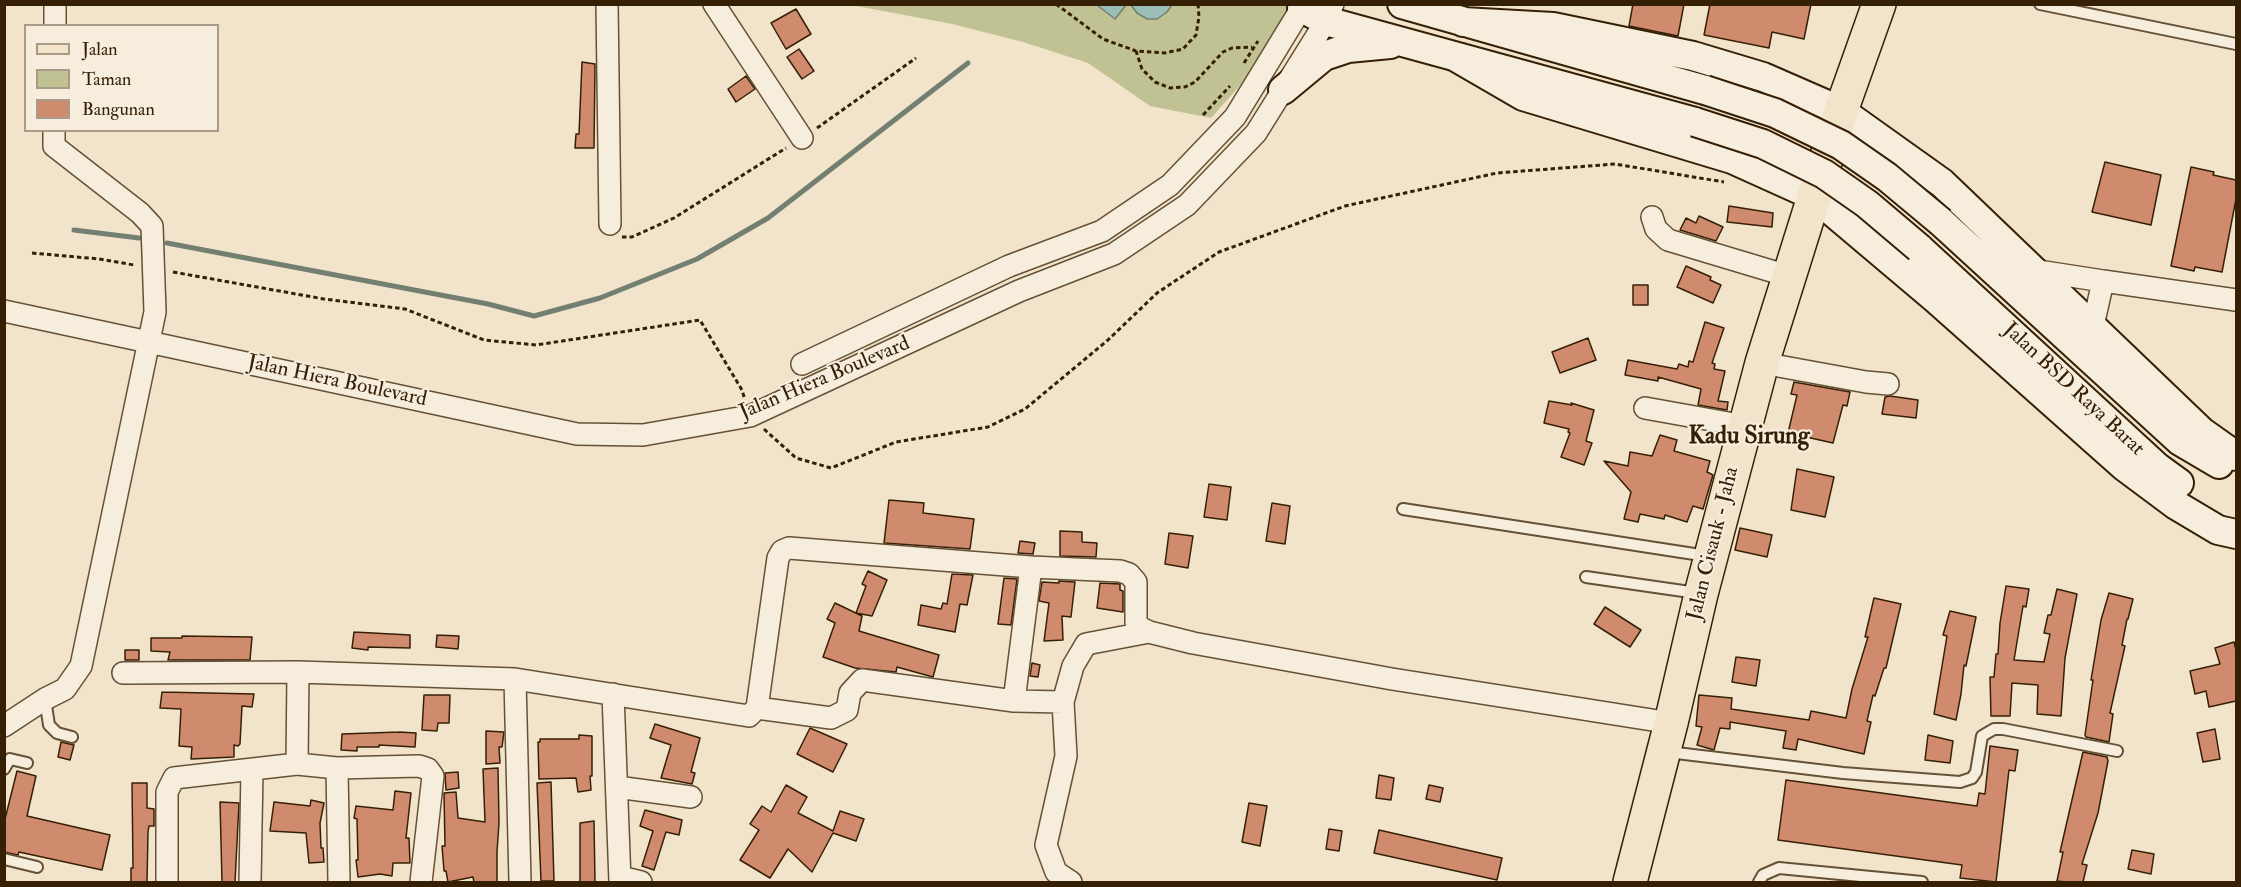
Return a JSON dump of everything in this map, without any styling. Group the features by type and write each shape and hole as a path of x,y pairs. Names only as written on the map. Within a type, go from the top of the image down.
{"main road":[{"name":"Jalan Cisauk - Jaha","path":"1630,882 1710,557 1762,363 1841,111 1879,4"},
{"path":"1410,6 1463,22 1553,27 1693,56 1763,77 1841,111 1942,183 2202,432 2236,456"},
{"path":"1316,9 1407,43 1454,56 1523,96 1732,159 1814,196 2125,466 2176,505 2218,530 2236,534"},
{"name":"Jalan BSD Raya Barat","path":"1463,22 1705,90 1775,113 1840,145 1887,177 1941,222 2180,441 2236,474"},
{"path":"1282,90 1324,56 1348,48 1407,43"},
{"name":"Jalan BSD Raya Barat","path":"1454,56 1695,122 1762,144 1824,174 1867,204 1919,248 2157,466 2209,505 2236,520"},
{"path":"1732,159 1763,154 1780,132 1778,101 1763,77"},
{"path":"1884,255 1878,226 1892,198 1918,179 1942,183"}],"street":[{"path":"55,4 55,24"},
{"path":"607,4 610,224"},
{"path":"714,4 802,138"},
{"name":"Jalan Hiera Boulevard","path":"4,311 577,434 643,435 750,416 1019,291 1114,254 1187,205 1256,133 1282,90 1316,9"},
{"name":"Jalan Hiera Boulevard","path":"802,364 1009,266 1102,231 1170,185 1235,117 1316,9"},
{"path":"4,726 45,699 65,690 81,666 155,312 152,226 140,213 54,146 54,132"},
{"path":"1652,217 1656,229 1668,240 1788,276"},
{"path":"1009,266 1019,291"},
{"path":"2032,270 2236,300"},
{"path":"2093,326 2103,280"},
{"path":"1762,363 1888,384"},
{"path":"1645,408 1745,426"},
{"path":"123,673 298,672 515,680 749,716 757,708 778,558 782,551 789,548 1031,567 1120,571 1129,574 1136,582 1136,622 1138,627 1149,632 1193,643 1392,679 1667,738"},
{"path":"1014,701 1031,567"},
{"path":"1071,882 1056,872 1046,845 1066,756 1063,702 1073,666 1086,644 1149,632"},
{"path":"297,764 298,672"},
{"path":"515,680 520,882"},
{"path":"757,708 831,718 847,710 850,693 862,680 1014,701 1063,702"},
{"path":"613,694 620,880 641,882"},
{"path":"167,882 167,792 174,778 297,764 337,768 420,766 428,770 433,776 421,882"},
{"path":"337,768 339,882"},
{"path":"250,882 252,770"},
{"path":"616,787 691,796"}],"lane":[{"path":"2040,4 2236,44"},
{"path":"1402,509 1710,557"},
{"path":"1586,577 1701,594"},
{"path":"45,699 49,725 57,733 72,737"},
{"path":"1667,738 1843,773 1960,782 1972,778 1976,772 1982,736 1994,729 2117,752"},
{"path":"4,769 10,759 27,763"},
{"path":"4,860 37,867"},
{"path":"1759,882 1763,875 1779,868 1922,882"}],"path":[{"path":"1056,4 1103,39 1136,51 1165,53 1183,49 1196,35 1199,17 1198,4"},
{"path":"1136,51 1143,69 1149,76 1155,82 1170,88 1185,87 1195,82 1223,52 1232,48 1252,47"},
{"path":"610,224 621,237 632,237 674,218 802,138 916,58"}],"green space":[{"path":"851,5 1290,5 1244,81 1211,118 1150,106 1088,63 1023,42 952,24"}],"water":[{"path":"1097,5 1126,5 1115,19"},
{"path":"1131,5 1172,5 1157,19 1147,19 1137,13"}],"building":[{"path":"1633,4 1684,4 1678,36 1629,26"},
{"path":"1710,4 1811,4 1804,39 1772,32 1769,48 1704,35"},
{"path":"796,9 811,34 786,49 771,23"},
{"path":"799,49 814,71 802,79 787,57"},
{"path":"582,62 595,64 594,148 575,148 576,134 579,134"},
{"path":"746,76 755,89 736,102 728,89"},
{"path":"2105,162 2161,175 2151,225 2092,212"},
{"path":"2191,167 2236,180 2236,199 2222,272 2195,267 2194,271 2171,266"},
{"path":"1729,206 1773,213 1772,227 1727,222"},
{"path":"1699,216 1723,227 1716,241 1680,230 1686,218 1696,223"},
{"path":"1686,266 1711,277 1710,280 1721,285 1713,303 1677,287"},
{"path":"1633,285 1648,285 1648,305 1633,305"},
{"path":"1705,322 1724,328 1712,363 1715,364 1714,369 1725,371 1718,401 1728,402 1727,410 1698,405 1701,389 1658,377 1658,381 1625,375 1628,360 1677,369 1679,364 1688,367 1689,361 1693,362"},
{"path":"1588,338 1596,360 1560,373 1552,352"},
{"path":"1794,382 1850,392 1847,406 1843,405 1833,443 1788,433 1797,395 1791,394"},
{"path":"1885,397 1918,400 1916,418 1882,414"},
{"path":"1549,401 1572,405 1571,403 1594,410 1586,441 1592,443 1584,465 1561,457 1570,433 1569,429 1544,423"},
{"path":"1660,435 1677,440 1674,451 1710,461 1707,472 1713,475 1703,509 1693,506 1687,522 1665,515 1664,519 1640,514 1638,522 1624,519 1631,492 1604,461 1628,466 1630,452 1652,456"},
{"path":"1797,469 1834,477 1825,517 1791,510"},
{"path":"1209,484 1231,487 1227,520 1204,517"},
{"path":"889,500 924,503 923,513 974,519 970,549 884,543"},
{"path":"1272,503 1290,506 1285,544 1266,541"},
{"path":"1740,528 1772,535 1767,557 1735,550"},
{"path":"1060,531 1082,532 1082,542 1097,543 1096,557 1060,556"},
{"path":"1169,533 1193,536 1188,568 1165,564"},
{"path":"1020,541 1035,543 1033,554 1018,553"},
{"path":"868,571 887,580 872,616 856,613 866,586 862,584"},
{"path":"952,574 973,575 967,605 960,604 955,632 918,625 921,605 941,609 943,603 947,604"},
{"path":"1004,578 1017,579 1011,625 998,624"},
{"path":"1059,581 1075,582 1071,617 1062,616 1063,640 1044,641 1049,603 1039,601 1042,582 1059,583"},
{"path":"1100,583 1120,584 1120,590 1123,591 1123,612 1097,608"},
{"path":"2006,586 2029,589 2026,607 2023,606 2014,660 2044,662 2050,634 2044,633 2057,589 2077,594 2065,658 2061,716 2037,714 2038,685 2012,683 2010,716 1991,716 1990,677 1994,677"},
{"path":"2109,593 2133,599 2127,619 2122,645 2125,646 2110,713 2113,714 2109,742 2085,735 2101,620"},
{"path":"1874,598 1901,604 1886,668 1884,668 1875,696 1873,695 1867,721 1871,722 1864,754 1798,739 1796,750 1783,748 1786,731 1730,722 1730,729 1720,728 1714,750 1697,745 1702,727 1696,726 1699,695 1732,698 1731,709 1809,720 1811,711 1846,718 1852,689 1868,637 1865,637"},
{"path":"835,603 862,616 859,631 939,655 933,677 897,667 896,672 855,668 823,657 835,623 827,619"},
{"path":"1605,607 1641,630 1630,647 1594,624"},
{"path":"1950,611 1976,617 1966,666 1964,665 1956,720 1934,714 1947,636 1943,635"},
{"path":"354,632 410,635 410,648 368,647 368,650 352,648"},
{"path":"437,635 459,636 458,649 436,647"},
{"path":"182,636 252,637 250,660 168,660 170,652 151,651 151,638 182,638"},
{"path":"2234,642 2236,701 2209,707 2206,691 2195,694 2190,671 2220,664 2215,648"},
{"path":"125,650 139,650 139,660 125,660"},
{"path":"1736,657 1760,660 1756,686 1732,682"},
{"path":"1032,663 1040,665 1038,677 1030,676"},
{"path":"162,692 254,694 252,707 242,706 240,744 234,745 234,757 191,759 192,747 179,746 181,709 160,708"},
{"path":"424,695 450,695 449,723 438,723 437,731 422,730"},
{"path":"655,724 700,738 691,772 695,773 692,784 661,778 671,745 650,738"},
{"path":"810,728 847,744 833,772 797,754"},
{"path":"2215,729 2220,759 2203,762 2197,733"},
{"path":"486,731 504,732 502,747 499,747 500,763 486,764"},
{"path":"416,733 415,747 379,745 379,747 357,747 357,751 341,750 342,734"},
{"path":"579,735 592,736 591,790 578,792 576,778 539,779 538,742 540,739 579,739"},
{"path":"1928,735 1953,741 1950,763 1925,760"},
{"path":"61,742 74,745 70,760 58,757"},
{"path":"1990,746 2018,750 2015,771 2009,770 1996,882 1960,878 1962,865 1778,840 1786,780 1977,806 1979,793 1985,794"},
{"path":"2083,752 2107,757 2108,761 2098,813 2082,864 2087,865 2083,882 2057,881 2063,852 2060,852"},
{"path":"498,768 497,882 474,882 473,877 448,882 446,871 444,871 442,846 445,846 444,793 456,792 458,818 485,822 483,769"},
{"path":"17,771 36,776 27,816 110,835 102,870 19,852 18,855 4,852 4,823"},
{"path":"458,772 459,788 446,790 445,773"},
{"path":"1379,775 1394,778 1391,800 1376,798"},
{"path":"551,782 554,881 541,881 537,783"},
{"path":"132,783 147,783 147,808 154,809 154,826 149,826 148,832 147,882 131,882 131,868 133,868"},
{"path":"786,785 807,797 798,813 833,831 840,811 864,819 856,841 833,833 812,872 788,849 770,878 740,860 759,830 750,824 762,806 771,812"},
{"path":"1429,785 1443,788 1440,802 1426,799"},
{"path":"395,791 411,793 406,838 409,838 410,863 393,863 392,876 380,874 358,877 357,819 354,818 356,806 393,810"},
{"path":"311,800 324,803 320,823 324,862 309,863 306,833 270,831 274,802 310,806"},
{"path":"220,802 239,803 235,882 222,882"},
{"path":"1249,803 1267,806 1260,846 1242,842"},
{"path":"645,810 682,820 679,835 666,832 654,870 642,866 653,831 640,826"},
{"path":"594,821 595,882 580,882 580,823"},
{"path":"1329,829 1342,831 1339,851 1326,849"},
{"path":"1379,830 1502,858 1497,880 1374,853"},
{"path":"2132,850 2154,854 2151,874 2128,869"}],"waterway":[{"path":"167,243 488,304 534,316 600,298 697,259 768,218 968,63"},
{"path":"74,230 139,238"}],"district":[{"name":"Kadu Sirung","path":"1749,438"}]}
